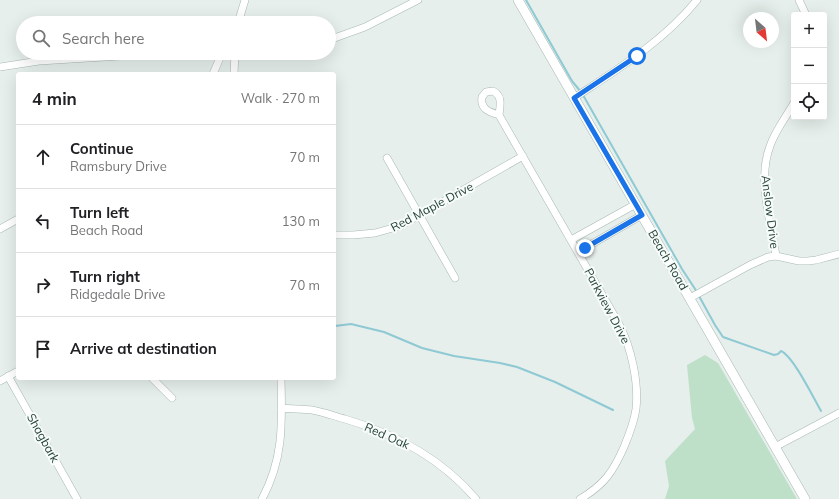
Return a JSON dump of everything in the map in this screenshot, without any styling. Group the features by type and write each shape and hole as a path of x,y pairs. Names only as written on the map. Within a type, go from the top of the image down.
{"street":[{"path":"240,16 246,0"},
{"path":"336,37 365,27 418,0"},
{"name":"Beach Road","path":"518,0 805,499"},
{"path":"574,98 654,43 679,21 697,0"},
{"path":"799,0 805,12"},
{"path":"0,67 55,60"},
{"path":"214,72 219,60"},
{"path":"234,72 235,60"},
{"name":"Anslow Drive","path":"776,256 767,202 765,177 766,162 773,139 791,108"},
{"name":"Parkview Drive","path":"499,115 619,324 626,339 632,360 636,393 636,408 630,431 614,469 602,484 580,499"},
{"name":"Red Maple Drive","path":"336,235 360,235 384,232 400,226 523,156"},
{"path":"387,158 455,278"},
{"path":"571,240 636,204"},
{"path":"578,252 642,215"},
{"path":"0,229 16,220"},
{"path":"690,298 750,265 768,257 776,256 798,261 808,261 839,254"},
{"path":"0,381 16,372"},
{"name":"Shagbark","path":"8,376 77,499"},
{"path":"154,380 172,398"},
{"path":"262,499 271,482 278,460 281,438 282,380"},
{"name":"Red Oak","path":"282,408 321,412 368,426 399,439 438,463 456,478 476,499"},
{"path":"775,447 839,413"}],"green space":[{"path":"705,355 718,363 797,499 665,499 669,486 665,461 695,429 692,418 687,365"}],"waterway":[{"path":"526,0 572,81 581,92"},
{"path":"583,95 682,269 697,292"},
{"path":"699,296 723,337 774,355 781,351 786,354 797,368 821,411"},
{"path":"336,326 351,324 384,332 422,348 454,356 517,367 555,382 613,410"}],"route":[{"path":"585,248 642,215 574,98 637,56"}]}
